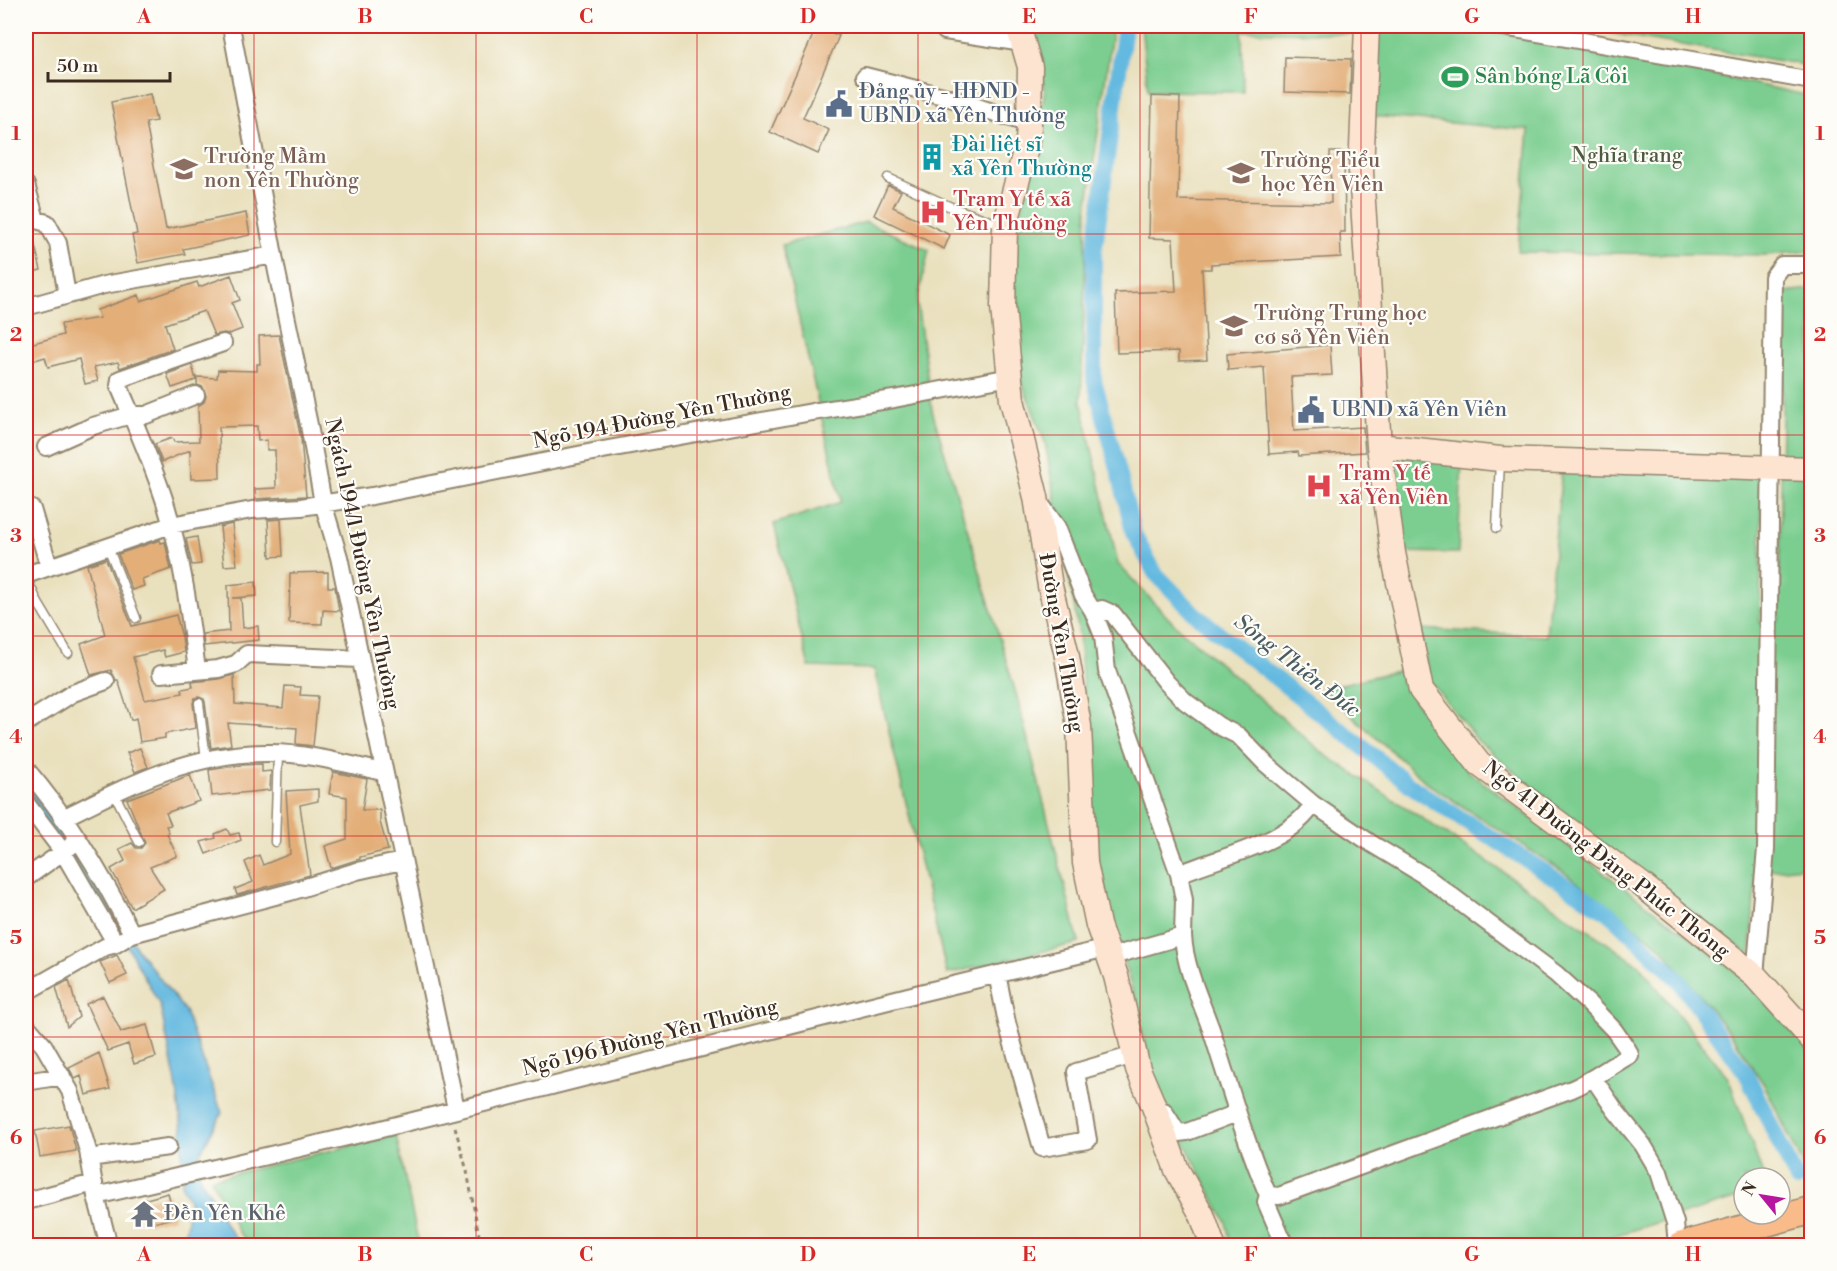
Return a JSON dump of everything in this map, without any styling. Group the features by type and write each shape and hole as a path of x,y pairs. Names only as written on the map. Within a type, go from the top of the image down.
{"main road":[{"path":"1679,1245 1740,1238 1812,1210"}],"street":[{"name":"Ngách 194/1 Đường Yên Thường","path":"231,26 323,503 339,557 453,1110"},
{"name":"Ngõ 41 Đường Đặng Phúc Thông","path":"1367,26 1361,172 1379,446 1393,553 1421,690 1479,764 1642,885 1755,976 1812,1039"},
{"path":"1498,26 1812,81"},
{"path":"945,31 1020,34"},
{"name":"Đường Yên Thường","path":"1020,34 1030,67 1028,141 1005,226 1003,306 1012,400 1036,497 1050,586 1066,651 1079,726 1085,863 1098,925 1108,952 1138,1069 1177,1170 1202,1215 1213,1245"},
{"path":"865,76 946,97 1029,124"},
{"path":"26,185 31,221 47,223 57,243 67,295"},
{"path":"26,307 104,285 274,255"},
{"path":"1755,976 1766,849 1773,277 1782,265 1812,265"},
{"path":"197,671 185,588 171,525 149,457 119,386 120,379 223,343"},
{"name":"Ngõ 194 Đường Yên Thường","path":"26,576 171,525 252,510 301,507 372,496 603,450 1010,377"},
{"path":"46,447 93,426 131,415 146,415 196,395"},
{"path":"1379,446 1500,459 1812,469"},
{"path":"1036,497 1057,527 1083,596 1093,611 1103,636 1107,671 1179,874 1184,900 1184,953 1237,1113 1268,1195 1266,1202 1285,1245"},
{"path":"32,509 49,567"},
{"path":"1093,611 1102,609 1113,614 1167,683 1186,702 1219,726 1239,736 1266,764 1313,804 1425,876 1556,975 1614,1030 1630,1055 1572,1089 1278,1196 1268,1195"},
{"path":"161,674 218,669 236,664 247,654 359,659"},
{"path":"26,723 73,693 106,681"},
{"path":"63,818 177,766 206,759 278,754 322,759 383,772"},
{"path":"26,769 54,802 63,818 71,846"},
{"path":"26,803 102,876 124,939"},
{"path":"1179,874 1235,854 1285,831 1297,824 1313,804"},
{"path":"26,878 71,846"},
{"path":"26,993 105,947 124,939 357,871 402,861"},
{"name":"Ngõ 196 Đường Yên Thường","path":"26,1202 175,1177 997,974 1183,936"},
{"path":"997,974 1007,1023 1042,1148 1088,1140 1076,1072 1134,1055"},
{"path":"26,1025 44,1046 70,1091 89,1158 109,1245"},
{"path":"26,1082 62,1076"},
{"path":"1594,1078 1615,1110 1643,1145 1659,1172 1675,1223 1679,1245"},
{"path":"1147,1090 1154,1094 1178,1133 1187,1132 1237,1113"},
{"path":"89,1158 168,1147"}],"lane":[{"path":"888,178 951,207 1005,226"},
{"path":"1497,528 1500,459"},
{"path":"108,547 136,618"},
{"path":"26,576 38,603 68,653"},
{"path":"199,703 206,759"},
{"path":"275,842 278,754"},
{"path":"114,793 139,842"}],"path":[{"path":"453,1110 481,1245"}],"green space":[{"path":"1033,26 1113,26 1087,210 1081,401 1118,564 1173,623 1325,755 1474,852 1639,965 1728,1077 1760,1166 1732,1166 1732,1200 1584,1245 1231,1245 1226,1222 1156,1088 1133,993 1097,870 1079,634 1045,442 1019,375 1012,262 1045,90"},
{"path":"1141,26 1359,26 1358,34 1242,31 1243,92 1148,91"},
{"name":"Nghĩa trang","path":"1378,26 1458,26 1537,38 1811,96 1811,251 1767,255 1518,252 1529,130 1373,116"},
{"path":"1567,26 1811,26 1811,66"},
{"path":"866,222 929,250 917,303 932,410 1017,697 1079,943 947,974 874,669 809,667 774,524 841,502 782,245"},
{"path":"1811,289 1811,866 1756,872 1750,955 1577,825 1478,741 1429,680 1420,629 1546,636 1562,468 1762,477 1760,623 1779,620 1784,292"},
{"path":"1384,449 1462,459 1458,553 1399,552"},
{"path":"1401,670 1412,697 1468,771 1743,977 1811,1053 1811,1181 1765,1086 1735,1040 1661,947 1561,870 1428,784 1322,689"},
{"path":"396,1135 419,1245 253,1245 239,1233 211,1179"}],"water":[{"path":"26,784 87,866 138,950 185,1011 222,1113 199,1155 200,1179 213,1198 225,1224 241,1245 172,1245 178,1241 186,1229 189,1200 182,1186 182,1129 176,1083 160,1005 127,946 26,796"}],"building":[{"path":"817,26 839,36 803,118 829,130 818,154 770,132"},
{"path":"1285,57 1351,59 1350,94 1284,92"},
{"path":"150,94 156,121 146,123 166,229 246,213 250,235 183,249 185,254 138,263 132,235 137,234 111,102"},
{"path":"1152,96 1180,97 1178,200 1331,203 1330,152 1344,152 1345,232 1340,232 1341,257 1211,264 1211,269 1202,269 1207,360 1179,361 1179,351 1117,353 1115,293 1176,291 1173,239 1149,238"},
{"path":"888,185 901,191 893,207 950,235 944,249 874,215"},
{"path":"26,226 31,229 41,270 26,274"},
{"path":"231,275 240,300 232,303 242,329 229,334 214,335 204,311 165,324 173,349 120,368 118,362 94,367 98,381 85,384 79,359 48,367 45,357 26,363 26,345 63,335 61,324 100,318 97,310 139,295 141,301 197,282 199,287"},
{"path":"279,335 301,439 306,496 256,499 255,489 276,488 275,450 267,450 267,440 258,441 257,426 219,427 220,478 191,479 190,450 162,462 155,444 172,438 174,442 199,441 198,406 204,402 206,396 203,387 197,385 197,377 217,378 218,370 257,371 257,364 260,364 259,336"},
{"path":"1330,345 1332,375 1291,377 1294,431 1363,427 1365,452 1299,456 1298,452 1269,454 1264,367 1228,370 1227,354"},
{"path":"192,365 196,380 172,388 167,374"},
{"path":"281,519 283,556 270,557 268,520"},
{"path":"232,524 237,565 224,566 220,527"},
{"path":"197,537 201,564 192,565 186,539"},
{"path":"160,540 161,543 165,542 171,569 142,579 144,586 132,590 118,554"},
{"path":"106,559 132,626 176,615 184,652 165,657 163,650 133,657 145,700 183,693 182,689 193,687 192,682 234,675 235,704 283,708 285,686 301,687 300,695 318,696 313,746 296,744 297,728 228,723 231,745 211,748 205,702 199,697 195,698 193,703 196,728 165,734 165,738 140,742 136,718 131,720 118,680 111,670 91,675 81,644 105,635 87,565"},
{"path":"328,572 328,587 335,587 339,611 323,610 322,624 289,623 290,573"},
{"path":"256,582 257,596 232,598 241,598 243,628 258,626 259,640 204,646 203,634 229,631 228,585"},
{"path":"140,748 148,767 135,772 127,753"},
{"path":"262,764 262,772 271,771 270,790 212,796 209,770"},
{"path":"333,772 367,779 362,810 380,810 380,822 388,850 331,868 325,846 347,839 347,797 329,794"},
{"path":"190,775 199,801 166,813 171,825 166,826 169,833 167,834 177,856 150,867 164,889 132,908 111,869 125,861 119,849 132,843 136,848 141,848 145,843 127,799"},
{"path":"318,789 318,801 300,805 310,875 237,895 235,889 253,882 245,862 259,855 263,865 290,854 286,791"},
{"path":"227,829 230,835 239,833 241,840 206,854 201,842 216,838 215,834"},
{"path":"117,955 127,975 110,983 100,962"},
{"path":"69,980 79,1017 67,1027 56,987"},
{"path":"103,996 121,1032 147,1025 156,1057 134,1064 128,1044 108,1051 86,1004"},
{"path":"99,1053 110,1089 86,1095 81,1076 75,1079 69,1068"},
{"path":"69,1125 76,1151 40,1157 35,1131"},
{"path":"168,1193 174,1218 149,1224 143,1200"}],"waterway":[{"name":"Sông Thiên Đức","path":"1125,26 1094,253 1094,380 1133,532 1155,573 1195,614 1414,788 1609,913 1676,977 1747,1075 1797,1180"}],"place":[{"name":"Sân bóng Lã Côi","path":"1455,77"},
{"name":"Đảng ủy - HĐND - UBND xã Yên Thường","path":"839,104"},
{"name":"Đài liệt sĩ xã Yên Thường","path":"932,157"},
{"name":"Trường Mầm non Yên Thường","path":"184,169"},
{"name":"Trường Tiểu học Yên Viên","path":"1241,173"},
{"name":"Trạm Y tế xã Yên Thường","path":"933,212"},
{"name":"Trường Trung học cơ sở Yên Viên","path":"1234,326"},
{"name":"UBND xã Yên Viên","path":"1311,410"},
{"name":"Trạm Y tế xã Yên Viên","path":"1319,486"},
{"name":"Đền Yên Khê","path":"144,1214"}]}
